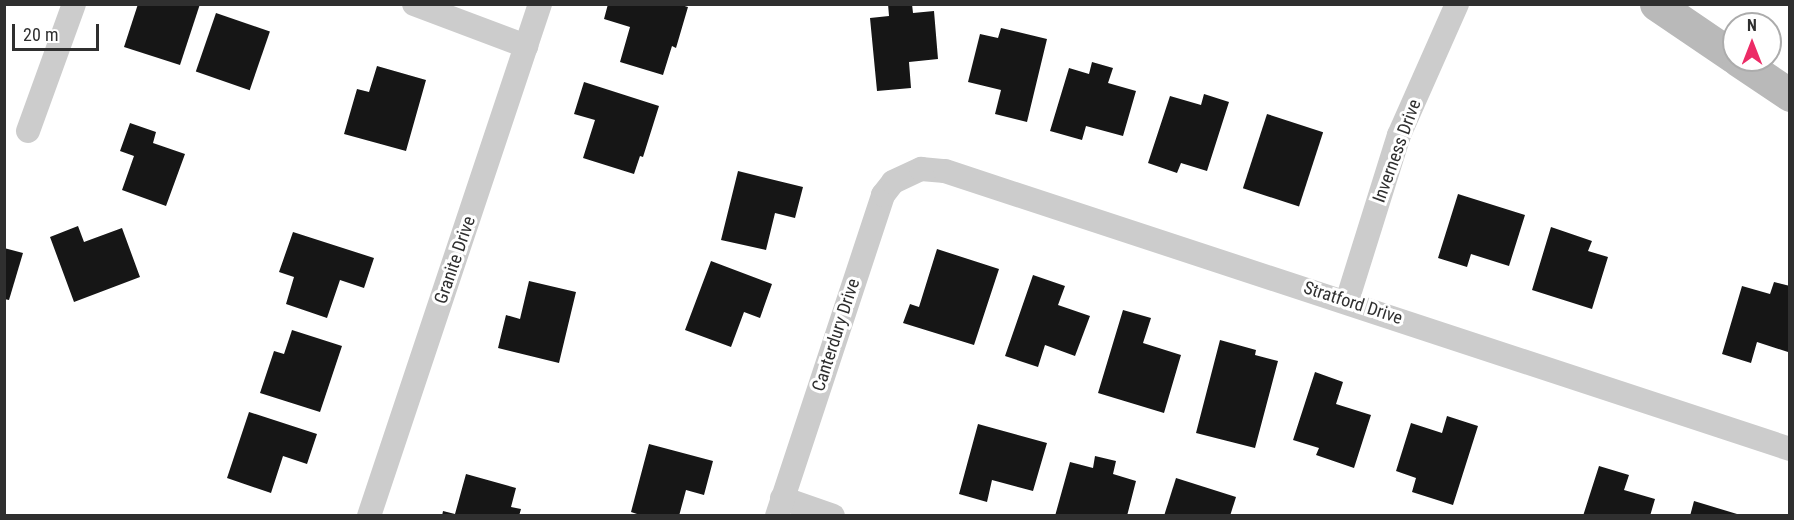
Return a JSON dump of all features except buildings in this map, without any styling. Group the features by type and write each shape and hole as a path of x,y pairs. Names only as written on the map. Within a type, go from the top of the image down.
{"main road":[{"path":"1656,4 1722,49"},
{"path":"1756,72 1790,95"}],"street":[{"path":"28,131 74,4"},
{"path":"414,4 526,46"},
{"name":"Granite Drive","path":"369,516 540,4"},
{"name":"Inverness Drive","path":"1347,301 1399,135 1457,4"},
{"name":"Stratford Drive","path":"915,170 945,171 1790,448"},
{"name":"Canterdury Drive","path":"780,507 883,195 893,182 915,170"},
{"path":"780,507 833,516"}]}
